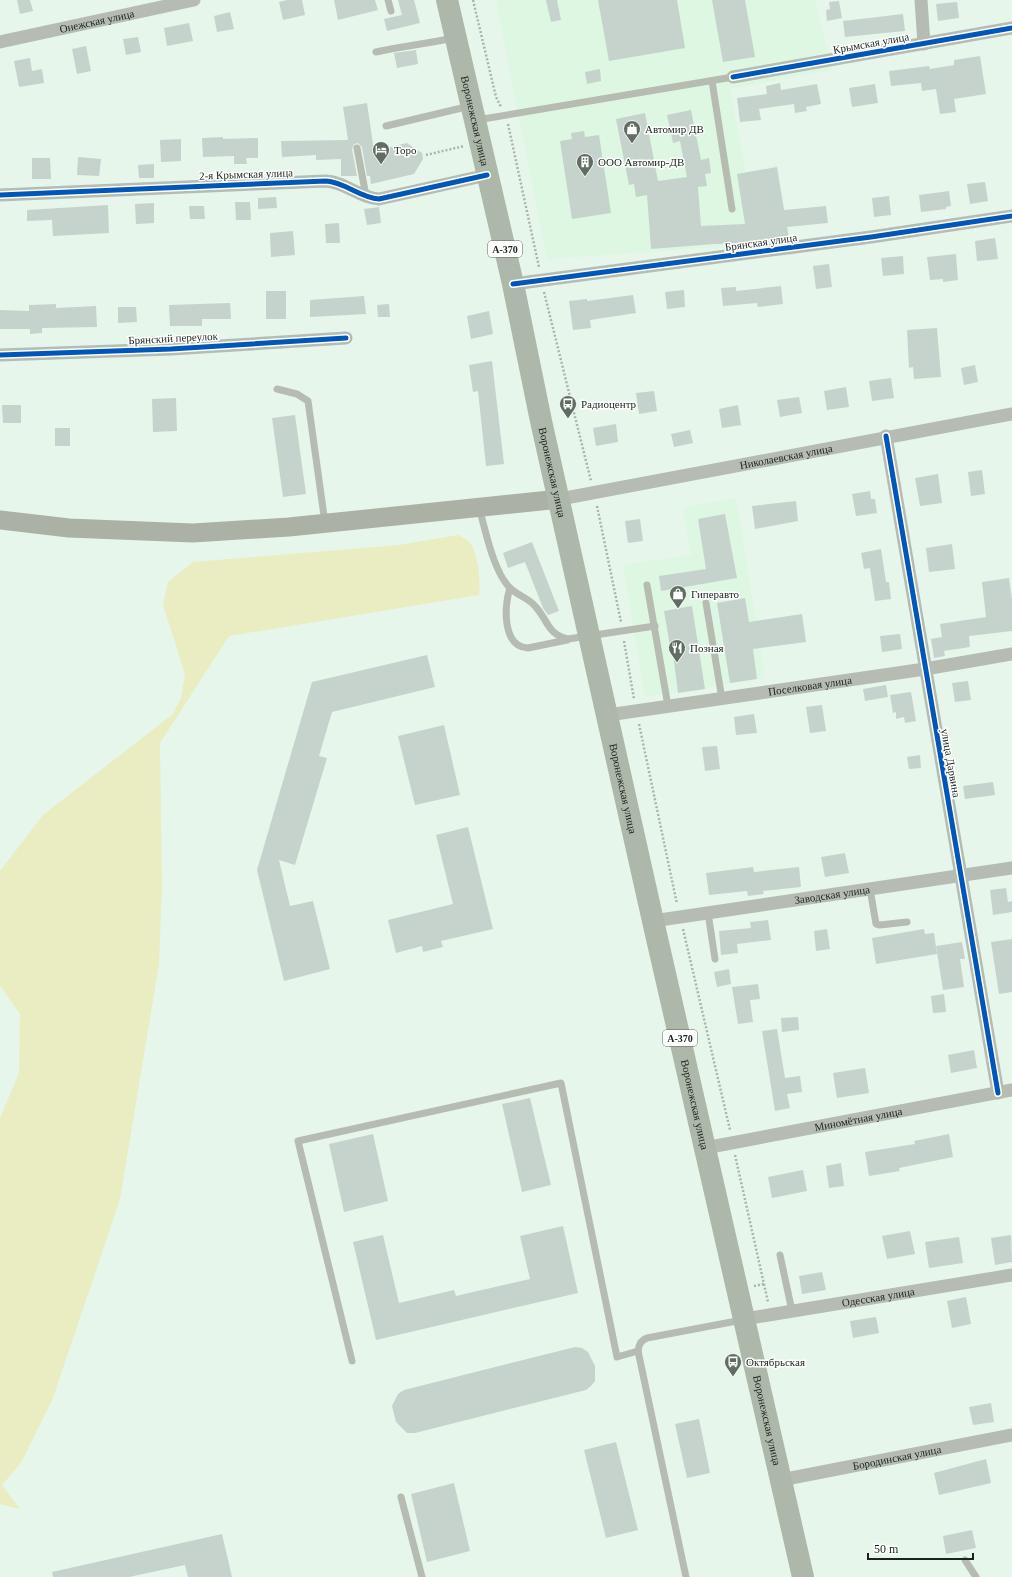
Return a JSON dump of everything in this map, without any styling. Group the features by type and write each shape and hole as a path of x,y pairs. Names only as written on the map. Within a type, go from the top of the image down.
{"highway":[{"name":"Воронежская улица","path":"447,0 513,284 541,421 560,499 653,921 803,1577"}],"main road":[{"path":"0,520 69,528 193,533 325,524 560,499"}],"street":[{"name":"Онежская улица","path":"0,42 194,0"},
{"path":"921,0 924,44"},
{"name":"Крымская улица","path":"733,77 1012,28"},
{"name":"2-я Крымская улица","path":"0,195 326,181 339,183 366,197 379,199 487,175"},
{"name":"Брянская улица","path":"513,284 871,237 1012,216"},
{"name":"Брянский переулок","path":"0,355 172,349 346,338"},
{"name":"Николаевская улица","path":"560,499 886,436 1012,414"},
{"name":"улица Дарвина","path":"886,436 998,1093"},
{"name":"Поселковая улица","path":"608,715 925,669 1012,654"},
{"name":"Заводская улица","path":"653,921 1012,868"},
{"name":"Миномётная улица","path":"705,1148 1012,1090"},
{"name":"Одесская улица","path":"744,1319 1012,1275"},
{"name":"Бородинская улица","path":"781,1480 1012,1435"}],"lane":[{"path":"388,0 391,11"},
{"path":"376,52 402,46 428,44 455,38"},
{"path":"386,126 474,113 506,115 733,77"},
{"path":"712,81 732,209"},
{"path":"357,148 366,197"},
{"path":"277,389 297,394 308,401 325,524"},
{"path":"479,507 497,565 510,588 535,605 558,637 568,639"},
{"path":"647,585 668,706"},
{"path":"510,588 506,601 506,623 515,643 522,648 590,635 655,626"},
{"path":"706,603 722,699"},
{"path":"870,889 876,924 880,925 907,922"},
{"path":"708,913 715,959"},
{"path":"352,1361 298,1141 561,1082 617,1357 638,1351"},
{"path":"780,1255 792,1311"},
{"path":"686,1577 638,1351 640,1342 647,1338 744,1319"},
{"path":"401,1497 422,1577"},
{"path":"965,1560 976,1577"}],"path":[{"path":"473,0 496,97 506,115 542,281 594,492 622,630 636,711 680,917 733,1142 770,1314"},
{"path":"426,155 480,142"}],"shaded area":[{"name":"Автомир ДВ","path":"496,0 815,0 832,70 730,89 746,172 777,165 790,238 749,245 547,259"},
{"path":"736,498 765,678 645,697 623,565 691,555 683,507"},
{"path":"458,535 469,542 475,552 480,583 479,595 229,636 160,743 162,885 159,964 120,1199 53,1398 21,1463 2,1485 20,1509 0,1504 0,1118 19,1073 20,1014 0,986 0,871 43,815 173,714 181,698 185,674 163,605 168,582 193,562 399,545"}],"building":[{"path":"17,0 30,0 33,11 20,14"},
{"path":"287,0 302,0 305,15 283,20 279,2"},
{"path":"334,0 375,0 378,10 338,20"},
{"path":"398,0 414,0 420,23 387,31 384,19 402,15"},
{"path":"546,0 557,0 561,20 551,22"},
{"path":"598,0 677,0 685,48 609,61"},
{"path":"712,0 745,0 755,57 723,62"},
{"path":"839,1 842,18 827,21 826,10 830,9 829,2"},
{"path":"957,2 959,18 938,21 936,4"},
{"path":"230,12 234,29 217,32 214,16"},
{"path":"903,14 905,31 845,37 843,21"},
{"path":"189,23 193,41 167,46 164,28"},
{"path":"138,37 141,52 126,55 123,39"},
{"path":"86,46 91,71 77,74 72,49"},
{"path":"416,50 418,64 397,68 394,53"},
{"path":"980,56 986,94 954,99 956,112 940,114 936,89 922,91 921,83 891,86 889,71 929,66 930,69 954,65 954,60"},
{"path":"30,58 32,71 42,69 44,83 19,87 14,61"},
{"path":"600,69 601,81 587,84 585,72"},
{"path":"780,83 781,90 817,84 821,104 806,107 807,111 795,113 794,104 759,109 761,120 740,122 737,98 767,94 766,86"},
{"path":"875,84 878,103 852,107 849,88"},
{"path":"367,103 374,151 407,143 422,153 423,159 414,174 371,184 370,176 367,176 362,147 358,143 354,144 352,149 357,176 341,176 341,159 316,160 316,155 282,157 281,141 348,140 343,107"},
{"path":"691,110 701,160 709,158 711,173 705,174 707,186 698,187 701,226 745,224 737,174 777,167 784,210 826,206 828,223 787,227 789,238 749,245 749,243 714,244 651,249 647,195 636,197 634,184 629,185 616,119 645,113 658,181 687,177 680,141 673,143 667,115"},
{"name":"ООО Автомир-ДВ","path":"584,131 585,137 599,135 611,213 572,219 560,141 572,139 571,133"},
{"path":"223,137 223,139 258,138 258,158 246,158 247,164 234,164 234,156 203,157 202,138"},
{"path":"181,139 181,161 161,162 160,140"},
{"path":"78,157 101,159 99,176 77,175"},
{"path":"32,158 50,158 51,179 32,179"},
{"path":"154,164 154,178 139,178 138,165"},
{"path":"985,182 988,201 970,204 967,184"},
{"path":"949,191 951,206 946,207 946,209 921,212 919,195"},
{"path":"889,196 891,215 874,217 872,198"},
{"path":"276,197 277,208 258,209 258,198"},
{"path":"235,202 250,202 251,220 236,220"},
{"path":"154,203 154,223 136,224 135,204"},
{"path":"108,205 109,233 53,236 52,220 27,221 27,210"},
{"path":"189,206 204,206 205,219 190,219"},
{"path":"379,207 381,223 367,225 364,209"},
{"path":"339,223 340,243 326,243 325,224"},
{"path":"293,231 295,255 271,257 270,233"},
{"path":"995,238 998,259 977,261 975,241"},
{"path":"956,254 958,280 943,282 943,279 930,280 927,257"},
{"path":"903,256 904,274 883,276 881,258"},
{"path":"829,264 832,287 816,289 813,266"},
{"path":"781,286 783,304 758,307 757,303 723,306 721,288 736,287 736,291"},
{"path":"684,290 685,307 667,309 665,292"},
{"path":"266,291 286,291 286,319 266,319"},
{"path":"633,295 636,313 590,320 591,328 573,330 569,301 587,299 587,301"},
{"path":"364,296 366,314 310,317 310,300"},
{"path":"230,303 231,319 202,319 202,326 170,326 169,305"},
{"path":"56,304 56,308 96,306 97,327 42,328 42,333 30,334 30,329 0,329 0,310 29,311 29,305"},
{"path":"389,304 390,317 378,317 377,305"},
{"path":"118,307 136,307 137,322 118,323"},
{"path":"489,311 493,334 471,339 467,316"},
{"path":"937,328 941,377 914,379 913,367 909,368 907,330"},
{"path":"492,361 504,464 486,466 478,391 473,392 469,365"},
{"path":"975,365 978,382 964,385 961,368"},
{"path":"891,378 894,398 872,401 869,381"},
{"path":"846,387 849,407 827,410 824,391"},
{"path":"654,391 657,411 639,414 636,393"},
{"path":"799,397 802,413 780,417 777,400"},
{"path":"176,398 177,431 153,432 152,399"},
{"path":"2,405 21,405 21,423 3,423"},
{"path":"738,405 741,425 722,428 719,409"},
{"path":"295,415 306,494 283,497 272,418"},
{"path":"616,424 618,442 596,446 593,428"},
{"path":"55,428 70,428 70,446 55,446"},
{"path":"690,430 693,443 674,447 671,434"},
{"path":"982,470 985,494 971,496 968,472"},
{"path":"938,474 942,503 920,506 915,478"},
{"path":"870,491 871,499 875,499 877,513 856,516 852,494"},
{"path":"796,501 798,521 755,529 752,506"},
{"path":"725,514 737,578 661,591 659,576 706,569 698,519"},
{"path":"640,519 643,541 628,543 625,521"},
{"path":"532,542 559,611 548,615 543,608 525,562 508,568 503,553"},
{"path":"952,544 955,569 929,572 926,548"},
{"path":"881,549 886,582 889,582 891,599 875,601 870,568 864,569 861,553"},
{"path":"1009,578 1012,600 1012,631 969,636 970,647 944,651 945,656 934,658 931,639 942,637 940,624 986,617 982,582"},
{"path":"745,598 749,622 802,614 806,642 753,649 757,679 730,683 717,603"},
{"path":"692,606 705,689 678,693 672,646 670,646 664,611"},
{"path":"900,634 902,649 882,652 880,636"},
{"path":"427,655 435,687 332,712 319,756 327,758 295,865 279,860 290,906 313,901 330,969 284,981 257,870 312,682"},
{"path":"968,681 971,700 955,702 952,683"},
{"path":"886,685 888,697 865,701 863,689"},
{"path":"911,692 916,721 905,723 904,717 896,719 896,712 893,713 890,695"},
{"path":"822,705 826,731 810,733 806,707"},
{"path":"754,714 757,733 736,735 734,717"},
{"path":"444,725 460,795 415,805 398,736"},
{"path":"717,746 720,769 705,771 702,747"},
{"path":"920,755 921,768 909,769 907,757"},
{"path":"993,782 995,795 965,799 963,786"},
{"path":"468,827 493,929 441,941 443,947 423,952 422,946 396,953 388,920 453,904 436,835"},
{"path":"845,853 849,873 825,877 821,857"},
{"path":"753,867 754,872 799,867 801,887 763,891 764,894 748,896 747,891 709,895 706,873"},
{"path":"1006,888 1008,902 1012,901 1012,912 993,915 990,890"},
{"path":"768,920 771,940 737,944 738,953 721,955 719,931 751,928 750,922"},
{"path":"827,929 830,949 816,951 814,931"},
{"path":"924,929 925,934 934,933 937,954 876,964 872,938"},
{"path":"1012,939 1012,992 999,994 991,942"},
{"path":"962,942 965,959 960,959 964,987 943,990 936,946"},
{"path":"729,969 731,984 717,987 714,972"},
{"path":"758,984 760,999 750,1000 753,1022 738,1024 732,987"},
{"path":"944,994 946,1012 933,1013 931,996"},
{"path":"798,1017 799,1030 782,1032 781,1018"},
{"path":"777,1029 785,1078 800,1076 802,1092 787,1094 790,1108 775,1111 762,1031"},
{"path":"974,1050 977,1068 951,1073 948,1055"},
{"path":"865,1068 869,1093 837,1098 833,1073"},
{"path":"530,1098 551,1185 522,1192 502,1104"},
{"path":"373,1134 388,1201 344,1212 329,1144"},
{"path":"949,1134 953,1157 899,1168 900,1171 869,1176 865,1152 915,1144 914,1141"},
{"path":"841,1163 844,1186 829,1188 826,1166"},
{"path":"803,1170 807,1191 772,1198 768,1177"},
{"path":"563,1226 578,1293 376,1340 353,1242 383,1235 399,1303 454,1290 456,1296 530,1279 520,1236"},
{"path":"910,1231 915,1254 887,1259 882,1236"},
{"path":"1011,1235 1012,1262 995,1265 991,1238"},
{"path":"959,1237 963,1263 929,1268 925,1242"},
{"path":"822,1272 826,1290 802,1294 799,1276"},
{"path":"966,1297 971,1324 952,1328 947,1301"},
{"path":"876,1317 879,1333 853,1338 850,1321"},
{"path":"575,1347 582,1348 588,1352 595,1366 595,1381 586,1390 415,1433 407,1433 396,1422 392,1406 398,1394 404,1390"},
{"path":"991,1403 994,1422 973,1425 969,1407"},
{"path":"699,1419 710,1473 687,1478 675,1424"},
{"path":"616,1442 638,1530 606,1538 584,1450"},
{"path":"986,1459 991,1483 939,1495 934,1473"},
{"path":"454,1483 470,1551 427,1562 411,1494"},
{"path":"972,1530 976,1548 946,1554 943,1536"},
{"path":"222,1534 232,1577 188,1577 185,1565 129,1577 53,1577 52,1572"}],"cycle path":[{"path":"733,77 1012,28"},
{"path":"0,195 326,181 340,184 365,196 379,199 487,175"},
{"path":"513,284 871,237 1012,216"},
{"path":"0,355 171,349 346,338"},
{"path":"886,436 998,1093"}],"place":[{"name":"Автомир ДВ","path":"632,144"},
{"name":"Торо","path":"381,165"},
{"name":"ООО Автомир-ДВ","path":"585,177"},
{"name":"Радиоцентр","path":"568,419"},
{"name":"Гиперавто","path":"678,609"},
{"name":"Позная","path":"677,663"},
{"name":"Октябрьская","path":"733,1377"}]}
